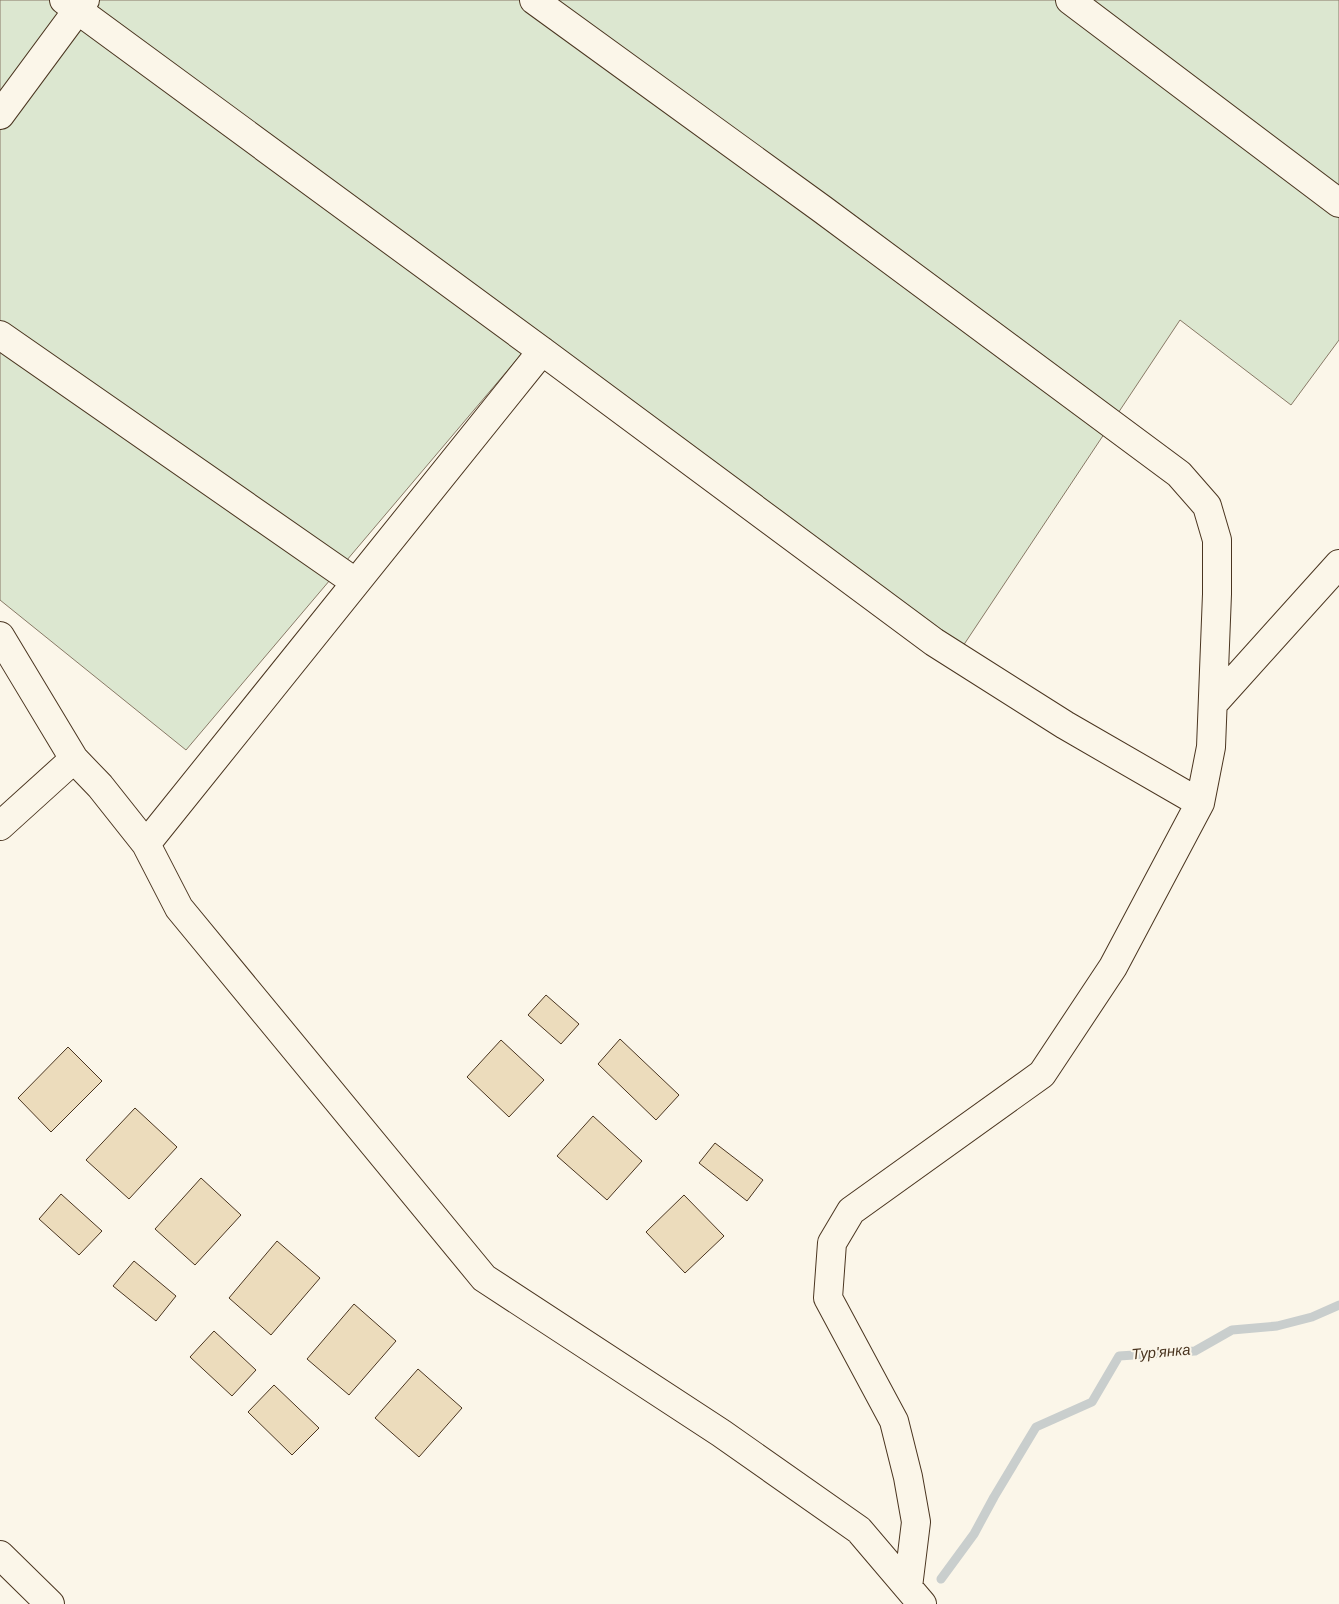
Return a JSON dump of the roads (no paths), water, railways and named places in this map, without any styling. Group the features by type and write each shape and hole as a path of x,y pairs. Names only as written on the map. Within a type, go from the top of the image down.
{"street":[{"path":"534,0 830,215 1179,474 1207,506 1217,540 1217,594 1211,747 1200,803 1113,967 1042,1074 851,1211 832,1243 828,1298 894,1420 908,1478 916,1522 915,1595"},
{"path":"1070,0 1339,203"},
{"path":"0,116 76,4 934,642 1065,726 1200,803"},
{"path":"0,335 355,582"},
{"path":"146,844 542,351"},
{"path":"1213,704 1339,564"},
{"path":"0,636 74,759 100,786 146,844 179,908 484,1278 721,1433 859,1530 915,1595"},
{"path":"0,826 74,759"},
{"path":"0,1555 50,1604"}],"waterway":[{"name":"Тур'янка","path":"941,1579 974,1534 1036,1427 1092,1402 1119,1356 1195,1351 1232,1330 1277,1326 1312,1317 1339,1305"}]}
